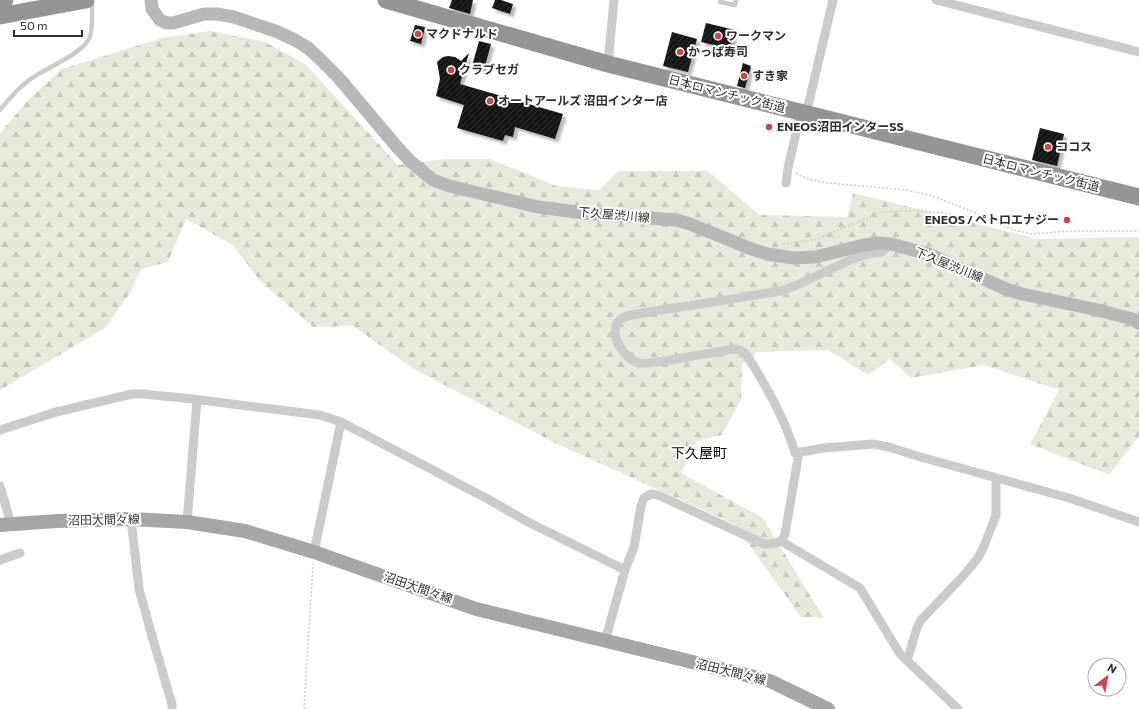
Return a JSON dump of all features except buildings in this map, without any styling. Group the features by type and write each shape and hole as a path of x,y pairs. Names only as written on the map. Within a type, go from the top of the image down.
{"highway":[{"path":"0,1 5,0"},
{"path":"0,16 86,0"},
{"name":"日本ロマンチック街道","path":"386,0 608,64 1139,197"}],"main road":[{"name":"下久屋渋川線","path":"151,0 152,9 160,20 166,23 173,23 204,14 217,14 278,32 295,40 312,52 338,77 410,161 433,180 449,186 546,208 584,213 676,220 767,254 794,258 815,257 878,243 891,244 928,254 1006,289 1022,294 1098,310 1132,319 1139,323"},
{"name":"沼田大間々線","path":"6,525 57,521 131,519 187,522 245,531 314,552 476,608 770,681 828,709"}],"street":[{"path":"608,64 614,0"},
{"path":"786,183 799,120 808,106 833,0"},
{"path":"936,0 1139,52"},
{"path":"891,244 882,252 867,254 850,260 781,291 623,317 615,328 615,335 623,351 631,360 639,363 654,363 734,349 740,350 746,354 771,396 790,435 795,453 824,448 873,444 889,447 1069,498 1139,522"},
{"path":"0,430 56,412 132,394 197,400 320,415 341,422 486,498 528,522 625,570"},
{"path":"187,522 197,400"},
{"path":"314,552 341,422"},
{"path":"604,641 625,570 634,546 641,506 644,498 651,494 658,495 764,544 774,544 781,541 785,534 799,452"},
{"path":"907,661 917,628 921,620 964,575 978,558 984,546 996,515 996,478"},
{"path":"0,486 6,525"},
{"path":"131,519 139,589 166,682 172,709"},
{"path":"781,541 860,588 900,654 958,709"},
{"path":"0,560 20,553"}],"lane":[{"path":"0,110 17,89 77,51 85,43 90,36 92,0"},
{"path":"720,2 734,5 736,0"}],"path":[{"path":"788,168 803,177 812,180 906,190 932,196 969,210 1014,230 1032,234 1069,231 1139,231"},
{"path":"780,245 817,239 881,212 919,210 988,219"},
{"path":"304,709 314,552"}],"green space":[{"path":"210,31 265,42 305,64 398,165 445,159 490,159 556,186 599,190 619,171 708,171 759,215 847,217 853,193 1035,239 1139,237 1139,436 1109,475 1030,444 1059,390 984,365 911,378 890,359 868,375 828,350 758,352 742,364 741,400 722,435 697,441 681,473 763,518 824,618 801,617 734,524 553,442 414,369 353,326 313,327 261,282 233,245 186,219 168,262 141,269 130,293 105,328 0,390 0,133 30,98 62,69 162,38"}],"place":[{"name":"マクドナルド","path":"418,34"},
{"name":"ワークマン","path":"718,36"},
{"name":"かっぱ寿司","path":"680,52"},
{"name":"クラブセガ","path":"451,70"},
{"name":"すき家","path":"744,76"},
{"name":"オートアールズ 沼田インター店","path":"490,101"},
{"name":"ENEOS沼田インターSS","path":"769,127"},
{"name":"ココス","path":"1048,147"},
{"name":"ENEOS / ペトロエナジー","path":"1067,220"}],"district":[{"name":"下久屋町","path":"699,453"}]}
